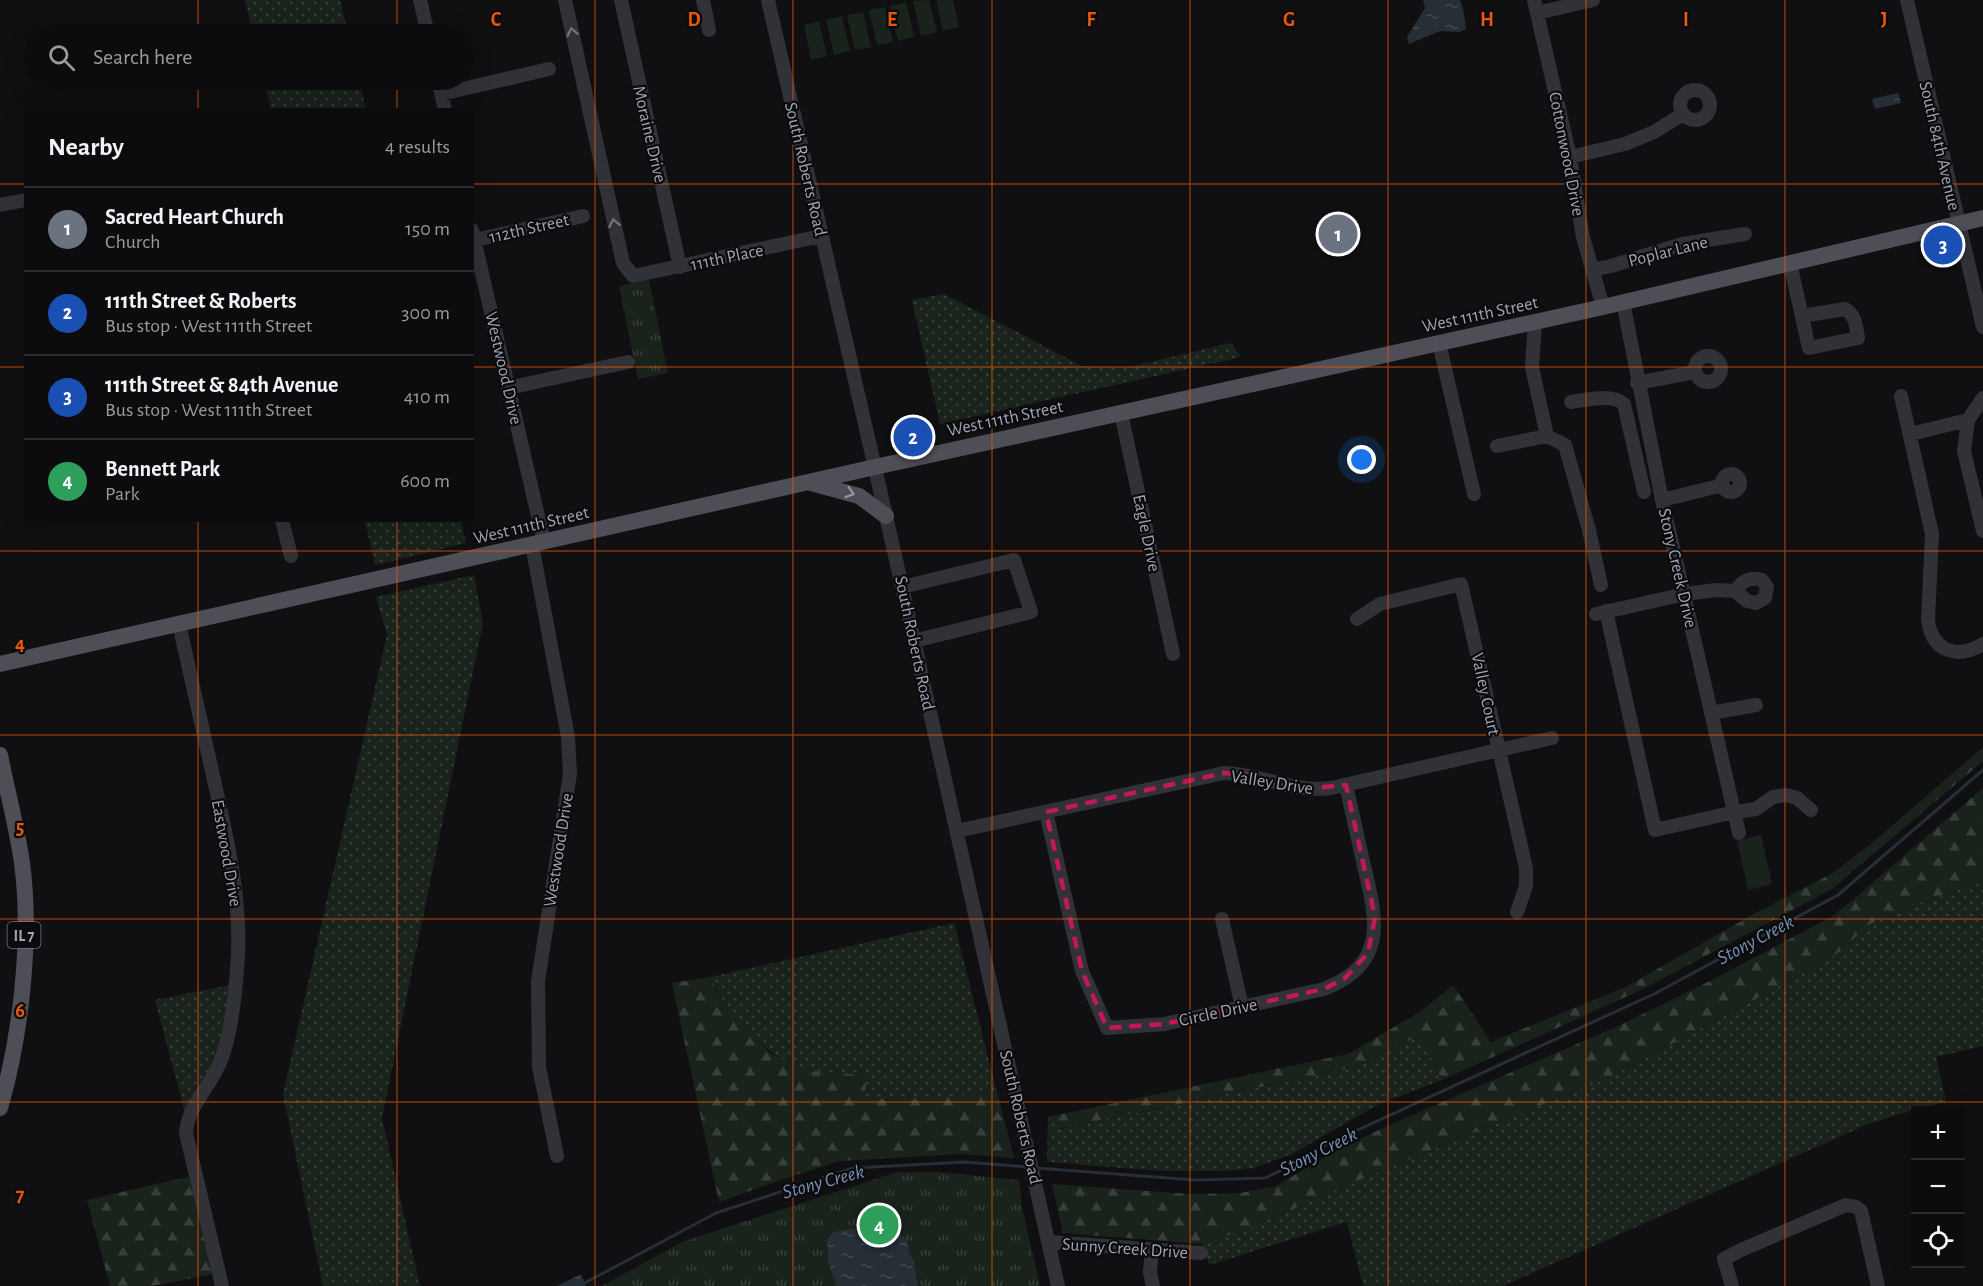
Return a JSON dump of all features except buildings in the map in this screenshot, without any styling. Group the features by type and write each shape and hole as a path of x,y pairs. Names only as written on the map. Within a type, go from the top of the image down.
{"main road":[{"name":"West 111th Street","path":"0,664 1121,412 1603,307 1983,218"},
{"path":"807,482 859,496 886,516"},
{"name":"IL 7","path":"0,755 22,863 25,922 21,994 12,1060 0,1108"}],"street":[{"path":"420,0 426,24"},
{"name":"111th Place","path":"565,0 623,263 633,276 821,236"},
{"name":"Moraine Drive","path":"621,0 680,267"},
{"path":"703,0 709,30"},
{"name":"South Roberts Road","path":"768,0 1059,1286"},
{"path":"1535,7 1593,0"},
{"name":"South 84th Avenue","path":"1907,0 1983,327"},
{"name":"Cottonwood Drive","path":"1535,7 1570,157 1583,237 1603,307"},
{"path":"474,86 549,69"},
{"path":"440,90 444,108"},
{"path":"441,94 458,90"},
{"path":"1570,157 1625,144 1654,132 1683,114"},
{"path":"0,205 24,200"},
{"name":"112th Street","path":"474,235 583,216"},
{"name":"Poplar Lane","path":"1592,270 1682,244 1745,234"},
{"name":"Westwood Drive","path":"474,235 508,388 538,543 568,737 570,774 538,981 539,1067 557,1156"},
{"path":"1790,263 1802,316"},
{"name":"Stony Creek Drive","path":"1623,302 1637,383 1662,500 1739,833"},
{"path":"1535,322 1532,368 1547,436"},
{"path":"1439,343 1474,494"},
{"path":"508,388 628,362"},
{"path":"1637,383 1695,372"},
{"path":"1900,396 1932,534 1928,620 1930,634 1940,646 1956,652 1973,650 1983,644"},
{"path":"1983,398 1968,420 1964,451 1983,531"},
{"path":"1571,402 1602,399 1621,402 1625,408 1644,492"},
{"name":"Eagle Drive","path":"1121,412 1173,654"},
{"path":"1910,434 1968,420"},
{"path":"1497,446 1547,436 1565,445 1589,530 1601,585"},
{"path":"1634,446 1650,443"},
{"path":"1662,500 1723,485"},
{"path":"282,522 291,556"},
{"path":"902,587 1014,560 1031,612 914,641"},
{"name":"Valley Court","path":"1357,619 1380,604 1461,584 1526,868 1526,886 1517,912"},
{"path":"1735,591 1716,590 1685,594 1601,613 1655,830 1756,809 1773,797 1786,795 1797,798 1811,810"},
{"name":"Eastwood Drive","path":"179,624 231,857 237,908 237,970 226,1042 215,1073 190,1111 186,1133 222,1286"},
{"path":"1711,713 1756,705"},
{"name":"Valley Drive","path":"957,831 1224,773 1250,775 1301,789 1321,789 1552,738"},
{"name":"Circle Drive","path":"1046,812 1082,971 1107,1028 1164,1024 1333,986 1354,971 1368,953 1375,929 1375,917 1346,785"},
{"path":"1222,919 1242,1006"},
{"path":"1732,1286 1724,1259 1846,1205 1856,1207 1861,1211 1878,1286"},
{"name":"Sunny Creek Drive","path":"1048,1242 1201,1253"},
{"path":"1152,1249 1150,1272 1153,1286"}],"highlighted area":[{"path":"1224,773 1250,775 1301,789 1346,785 1375,917 1368,953 1345,978 1324,989 1164,1024 1107,1028 1082,971 1046,812"}],"green space":[{"path":"245,0 340,0 346,24 251,24"},
{"path":"929,0 937,32 921,36 913,1"},
{"path":"936,0 953,0 959,27 943,31"},
{"path":"906,2 914,37 898,41 890,6"},
{"path":"885,7 893,42 877,45 869,10"},
{"path":"863,12 871,47 855,50 847,15"},
{"path":"842,16 850,51 834,55 826,20"},
{"path":"819,21 827,56 811,60 804,25"},
{"path":"266,90 361,90 366,108 271,108"},
{"path":"649,280 668,373 638,379 619,286"},
{"path":"944,294 1082,366 1125,368 1231,343 1241,357 940,424 912,300"},
{"path":"365,522 461,522 466,543 375,565"},
{"path":"474,575 483,623 382,1118 420,1286 323,1286 283,1094 387,635 376,597"},
{"path":"1983,747 1983,761 1832,889 1643,989 1442,1080 1420,1035 1356,1067 1059,1129 1057,1115 1348,1054 1420,1012 1453,985 1491,1042 1626,987 1750,916 1833,873 1872,843"},
{"path":"1983,788 1983,880 1870,924 1833,957 1614,1075 1246,1229 1202,1244 1063,1233 1052,1184 1189,1194 1240,1193 1276,1186 1342,1147 1616,1027 1710,981 1831,917"},
{"path":"1761,835 1772,884 1748,890 1737,841"},
{"path":"1983,880 1983,1046 1936,1057 1946,1102 1928,1106 1911,1106 1911,1110 1866,1125 1503,1286 1363,1286 1347,1222 1209,1265 1202,1244 1246,1229 1614,1075 1833,957 1870,924"},
{"path":"954,923 997,1092 936,1098 866,1099 864,1075 813,1071 797,1067 766,1048 752,1036 727,1007 710,977"},
{"path":"710,977 717,992 742,1025 771,1054 811,1071 865,1075 866,1099 935,1098 997,1092 1014,1158 961,1154 840,1161 719,1202 672,983"},
{"path":"235,984 226,1042 187,1120 155,1000"},
{"path":"1420,1035 1442,1080 1377,1105 1292,1154 1254,1168 1227,1171 1163,1171 1047,1162 1048,1117 1057,1115 1060,1129 1356,1067"},
{"path":"897,1172 938,1172 1019,1180 1022,1207 1040,1286 602,1286 682,1242"},
{"path":"196,1175 219,1273 152,1286 110,1286 87,1200"}],"water":[{"path":"1423,0 1460,0 1466,29 1460,32 1440,31 1409,44 1407,37 1425,8"},
{"path":"1898,93 1901,103 1875,109 1872,99"},
{"path":"864,1227 899,1234 907,1240 909,1252 914,1261 918,1286 836,1286 828,1260 827,1240 833,1232"},
{"path":"581,1274 586,1286 557,1286"}],"waterway":[{"name":"Stony Creek","path":"1036,1168 1195,1180 1265,1178 1325,1145 1654,994 1838,895 1983,770"},
{"name":"Stony Creek","path":"579,1286 716,1213 853,1168 965,1162 1027,1167"}],"place":[{"name":"Sacred Heart Church","path":"1338,234"},
{"name":"111th Street & 84th Avenue","path":"1943,245"},
{"name":"111th Street & Roberts","path":"913,437"},
{"name":"Bennett Park","path":"879,1225"}]}
